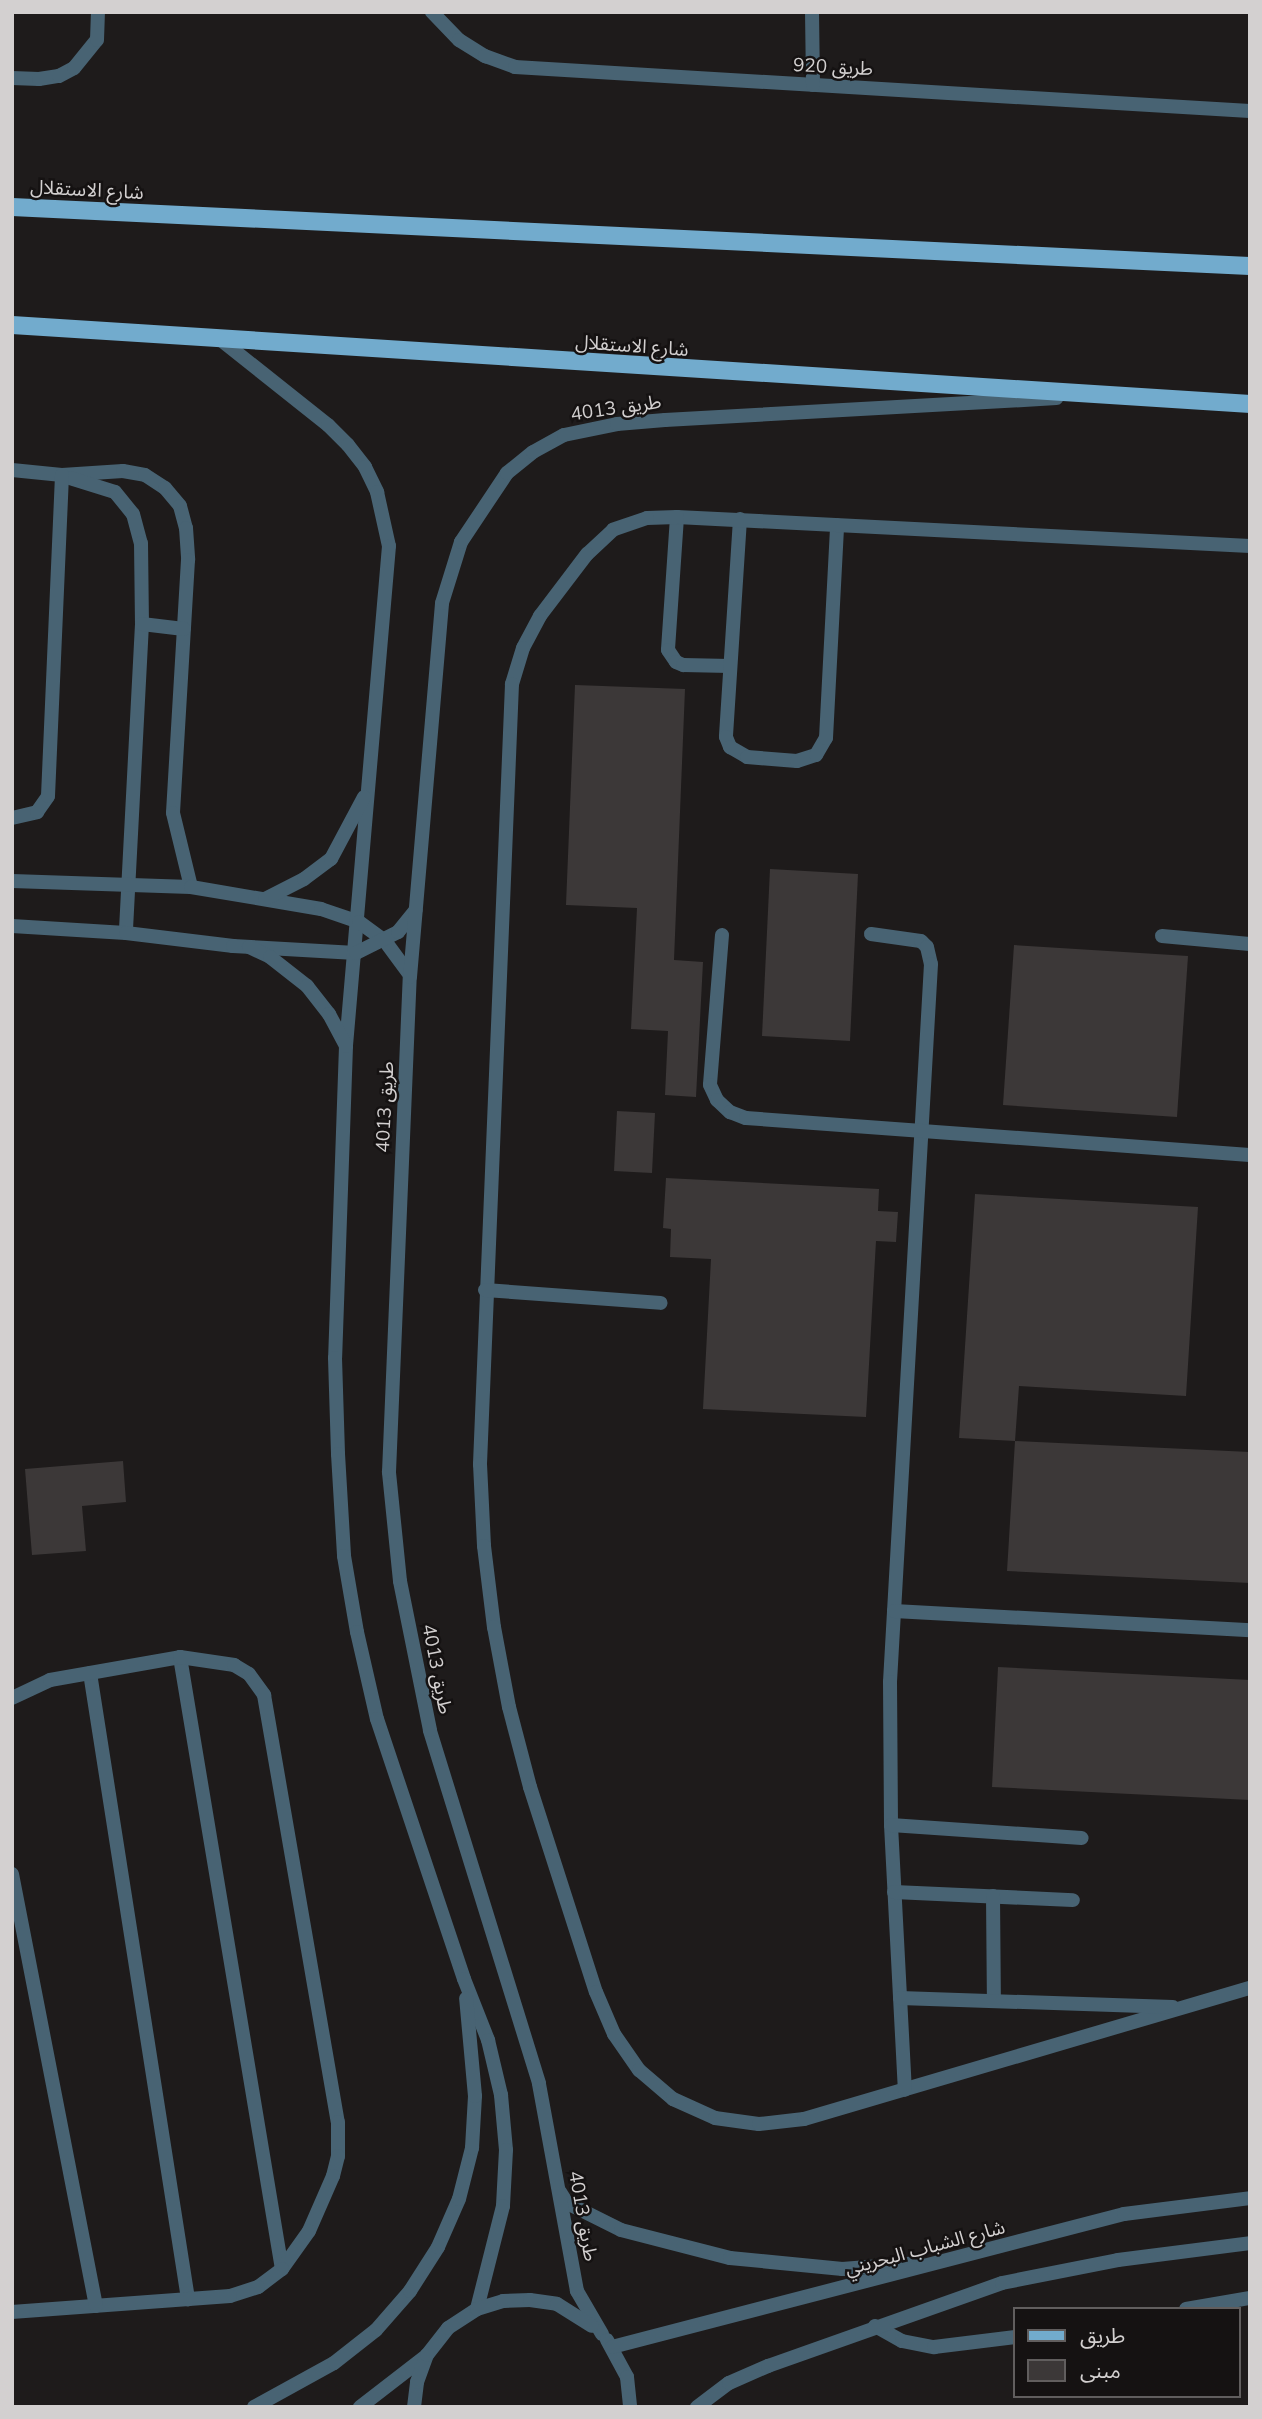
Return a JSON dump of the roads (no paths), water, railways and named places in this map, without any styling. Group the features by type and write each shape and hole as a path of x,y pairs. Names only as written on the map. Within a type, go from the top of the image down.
{"main road":[{"name":"شارع الاستقلال","path":"12,207 1250,266"},
{"name":"شارع الاستقلال","path":"12,325 1250,404"}],"street":[{"path":"12,78 39,79 59,76 74,68 97,40 98,12"},
{"name":"طريق 920","path":"432,12 459,40 485,56 515,67 1250,111"},
{"path":"812,12 813,85"},
{"path":"221,340 328,425 365,467 377,492 389,546 359,922 346,1046 335,1358 344,1556 377,1719 464,1979 488,2040 501,2095 506,2150 503,2206 477,2309"},
{"name":"طريق 4013","path":"602,2334 577,2291 539,2083 430,1730 400,1581 389,1472 410,977 442,603 461,542 508,473 533,452 564,435 617,424 1096,396"},
{"path":"12,470 62,475 123,471 145,475 165,488 180,506 186,528 188,560 173,813 191,887"},
{"path":"62,475 115,492 133,514 141,543 142,625 126,933"},
{"path":"12,818 37,812 48,796 62,475"},
{"path":"677,517 668,650 676,662 683,665 730,666"},
{"path":"1250,546 677,517 647,518 613,530 587,554 540,616 523,649 513,684 485,1290 480,1464 484,1546 494,1627 509,1707 530,1787 596,1992 614,2034 639,2070 673,2099 715,2118 759,2124 804,2119 1250,1988"},
{"path":"740,519 726,737 730,747 747,757 797,761 816,755 826,738 837,525"},
{"path":"142,625 184,629"},
{"path":"265,899 304,879 331,859 368,790"},
{"path":"12,881 191,887 321,909 359,922 385,941 410,977"},
{"path":"12,926 126,933 250,947 356,953 385,941 403,927 417,909"},
{"path":"871,934 913,938 921,941 931,956 924,1131 894,1611 891,1825 905,2090"},
{"path":"722,935 709,1068 710,1085 717,1100 730,1112 746,1118 1250,1155"},
{"path":"1162,936 1250,944"},
{"path":"250,947 270,957 307,986 329,1014 346,1046"},
{"path":"485,1290 661,1303"},
{"path":"894,1611 1250,1630"},
{"path":"180,1657 282,2269"},
{"path":"12,1698 41,1683 180,1657 234,1665 249,1674 264,1695 338,2122 338,2156 333,2176 309,2231 282,2269 258,2287 244,2293 188,2299 12,2312"},
{"path":"90,1673 188,2299"},
{"path":"891,1825 1082,1838"},
{"path":"12,1874 96,2306"},
{"path":"894,1892 1073,1900"},
{"path":"993,1896 994,2001"},
{"path":"254,2407 334,2362 376,2330 410,2291 438,2247 459,2199 472,2148 475,2096 464,1979"},
{"path":"900,1998 1185,2008"},
{"path":"558,2188 567,2203 591,2218 621,2230 730,2258 842,2269 954,2260"},
{"name":"شارع الشباب البحريني","path":"612,2347 1124,2214 1250,2198"},
{"path":"697,2407 729,2383 758,2370 874,2326 1002,2283 1118,2260 1250,2243"},
{"path":"1198,2307 1250,2298"},
{"path":"360,2407 427,2355 448,2328 477,2309 516,2300 557,2304 581,2316 602,2334 612,2347 626,2377 630,2407"},
{"path":"874,2326 902,2341 934,2347 1014,2337"},
{"path":"414,2407 417,2382 427,2355"}]}
